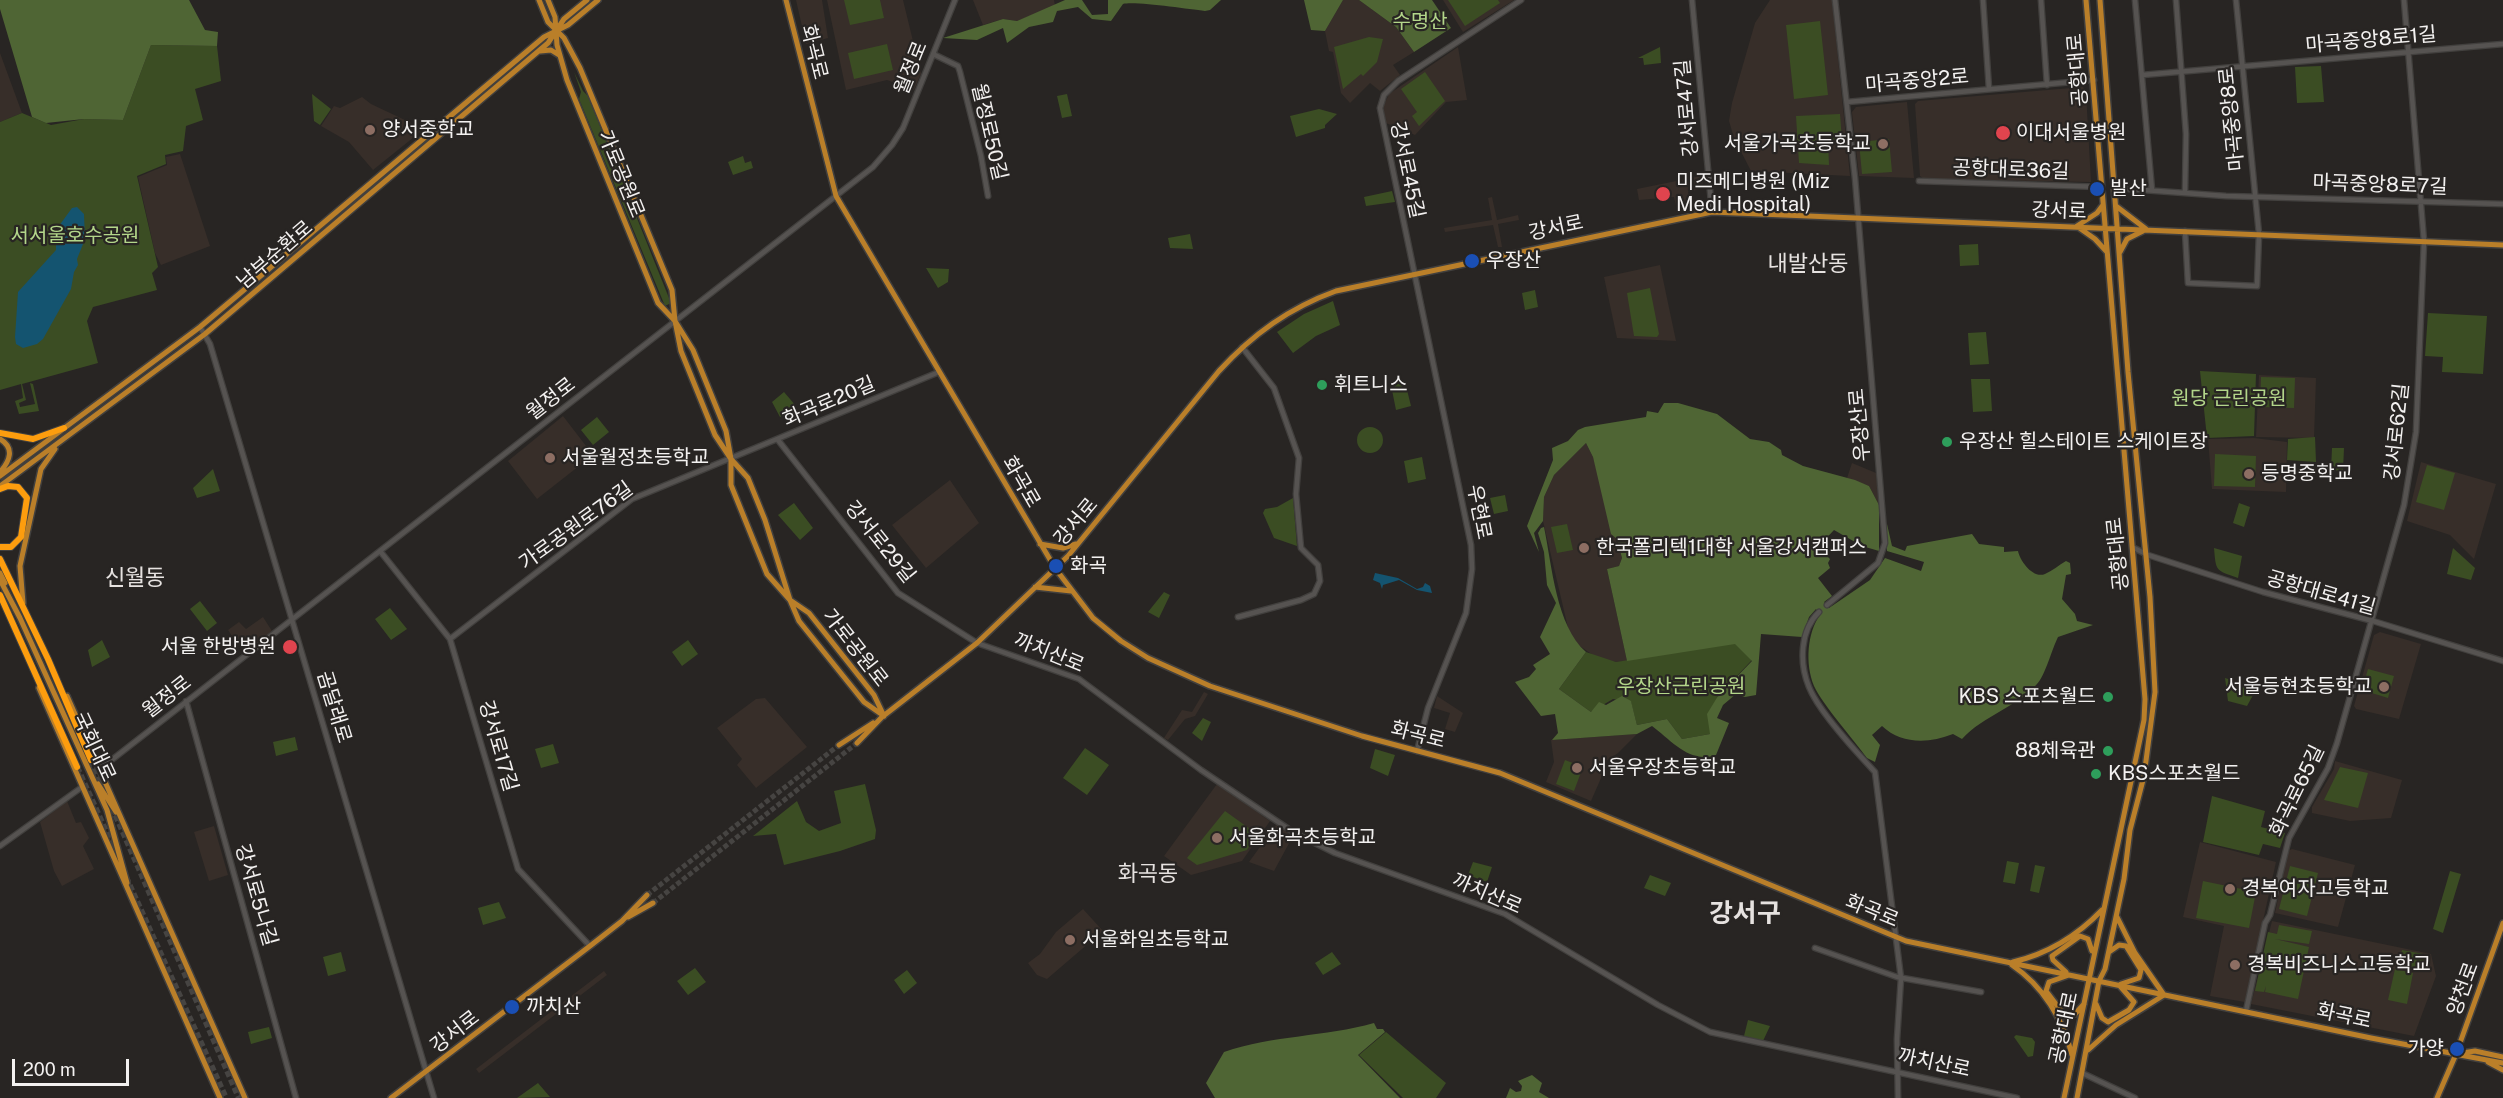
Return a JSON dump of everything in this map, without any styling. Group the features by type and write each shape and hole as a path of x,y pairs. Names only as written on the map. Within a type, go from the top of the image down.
{"highway":[{"path":"0,434 33,440 64,428"},
{"path":"0,487 18,487 27,498 21,537 11,547 0,547"},
{"path":"0,559 48,659 91,760"},
{"path":"0,595 33,674 77,767"}],"main road":[{"name":"가로공원로","path":"539,0 548,22 564,38 580,68 674,295 675,321 681,351 716,435 731,459 748,478 765,520 790,600 799,621 859,695 883,716"},
{"name":"가로공원로","path":"548,0 557,32 557,45 576,106 658,303 675,321 693,350 726,431 731,459 731,485 764,566 780,592 809,614 855,670 874,695 883,716"},
{"name":"남부순환로","path":"0,474 200,327 544,37 557,32 564,20 587,0"},
{"name":"남부순환로","path":"0,487 205,334 538,52 557,32 598,0"},
{"name":"화곡로","path":"786,0 836,196 1055,568 1093,618 1121,641 1148,658 1245,699 1362,736 1480,767 1546,791 1897,938 2008,963 2456,1054"},
{"name":"공항대로","path":"2064,1098 2144,720 2145,679 2086,0"},
{"name":"공항대로","path":"2077,1098 2099,981 2108,953 2128,859 2130,830 2144,776 2154,711 2150,597 2118,256 2116,188 2100,0"},
{"path":"538,52 553,51 562,59"},
{"path":"2103,205 2097,213 2076,226 2095,239 2107,252"},
{"path":"2116,206 2129,219 2147,230"},
{"name":"강서로","path":"839,745 883,716 977,643 1055,568 1078,544 1219,371 1242,347 1278,318 1303,304 1336,291 1712,212 2503,245"},
{"path":"2118,256 2127,239 2147,230"},
{"path":"658,303 669,309 674,295"},
{"path":"681,351 683,341 693,350"},
{"path":"167,362 169,357 182,348 180,344 177,344"},
{"path":"24,608 20,566 41,469 55,449 97,416"},
{"path":"0,439 6,443 10,452 8,462 0,474"},
{"path":"1040,544 1063,548 1078,544"},
{"name":"국회대로","path":"0,573 23,617 82,753 121,821"},
{"name":"국회대로","path":"0,580 20,618 107,810 127,883 147,932"},
{"path":"1035,587 1071,591"},
{"path":"0,606 9,616"},
{"path":"48,659 100,769 244,1098"},
{"path":"33,674 220,1098"},
{"name":"강서로","path":"857,743 883,716"},
{"name":"강서로","path":"622,921 647,895"},
{"name":"강서로","path":"391,1098 427,1073 622,921 653,903"},
{"path":"2008,963 2050,950 2080,930 2103,910"},
{"path":"2087,1051 2116,1024 2164,995 2128,941 2116,914"},
{"name":"양천로","path":"2437,1098 2456,1054 2503,923"},
{"path":"2084,1003 2075,1014 2065,1016 2046,991 2049,982 2070,974 2053,960 2052,956 2080,936 2088,939 2093,954"},
{"path":"2096,1002 2102,1018 2109,1022 2129,1010 2134,1002 2119,985 2139,978 2140,970 2126,946 2119,945 2108,953"},
{"path":"2008,963 2032,981 2051,1007 2062,1025 2073,1059"},
{"path":"2456,1054 2475,1051 2503,1057"},
{"path":"2456,1054 2503,1063"},
{"path":"2481,1059 2503,1070"}],"street":[{"name":"월정로","path":"100,769 873,167 903,128 955,0"},
{"name":"강서로45길","path":"1413,274 1381,122 1380,108 1384,95 1408,74 1521,0"},
{"name":"강서로47길","path":"1692,0 1712,212"},
{"path":"1835,0 1858,218"},
{"name":"마곡중앙2로","path":"1983,0 1989,89"},
{"path":"2041,0 2047,85"},
{"path":"2135,0 2152,190"},
{"path":"2176,0 2186,134 2185,191"},
{"name":"마곡중앙8로","path":"2236,0 2259,234"},
{"name":"강서로62길","path":"2373,621 2404,505 2416,432 2424,242 2404,0"},
{"name":"마곡중앙8로1길","path":"2142,75 2503,44"},
{"name":"월정로50길","path":"933,54 958,66 981,156 988,196"},
{"name":"마곡중앙2로","path":"1847,102 2094,80"},
{"name":"공항대로36길","path":"1918,181 2102,187"},
{"path":"2116,188 2255,196"},
{"name":"마곡중앙8로7길","path":"2255,196 2503,204"},
{"name":"우장산로","path":"1827,605 1878,563 1885,543 1858,218"},
{"path":"2185,231 2188,283 2257,286 2259,234"},
{"name":"우현로","path":"1413,274 1471,544 1472,569 1466,613 1428,708 1417,751"},
{"name":"곰달래로","path":"200,327 205,334 292,619 434,1098"},
{"path":"1238,617 1301,600 1314,594 1318,588 1318,565 1301,548 1296,494 1299,458 1274,388 1242,347"},
{"name":"화곡로20길","path":"731,459 939,372"},
{"path":"716,435 724,443 726,431"},
{"name":"강서로29길","path":"778,440 898,593 977,643"},
{"name":"가로공원로76길","path":"450,639 632,499 731,459"},
{"name":"공항대로41길","path":"2134,548 2263,592 2373,621 2503,661"},
{"name":"강서로17길","path":"380,551 450,639 518,869 590,946"},
{"path":"1819,612 1810,621 1805,633 1803,662 1809,688 1875,772 1901,978 1897,1071 1899,1098"},
{"name":"화곡로65길","path":"2246,1011 2265,923 2270,915 2288,841 2328,768 2373,621"},
{"name":"까치산로","path":"977,643 1079,679 1201,770 1293,832 1335,853 1505,914 1654,1004 1710,1032 2017,1098"},
{"name":"강서로5나길","path":"186,701 296,1098"},
{"path":"0,846 82,788"},
{"path":"1815,948 1901,978 1982,992"},
{"path":"2082,1073 2135,1098"}],"shaded area":[{"path":"796,0 822,0 828,38 806,44"},
{"path":"827,0 903,0 921,74 914,90 887,80 846,90"},
{"path":"973,0 1054,0 1055,6 1017,21 1003,19 983,25"},
{"path":"1343,0 1359,0 1396,27 1414,52 1393,65 1400,75 1380,91 1370,83 1350,103 1341,93 1333,52 1329,51 1325,31"},
{"path":"1443,0 1514,0 1463,32"},
{"path":"1770,0 1832,0 1850,176 1751,171 1734,138 1729,121 1732,103 1755,23"},
{"path":"1458,47 1467,100 1446,102 1415,135 1386,123 1383,107 1389,94"},
{"path":"0,53 22,113 0,122"},
{"name":"이대서울병원","path":"2083,87 2086,92 2091,182 1924,179 1920,176 1915,104 1918,101"},
{"path":"362,97 371,104 424,129 373,170 349,142 321,126 334,106 340,108"},
{"name":"서울가곡초등학교","path":"1907,102 1914,178 1859,176 1852,112 1856,107"},
{"path":"180,154 210,246 161,265 155,253 138,177 167,165 166,157"},
{"name":"미즈메디병원 (Miz Medi Hospital)","path":"1701,176 1704,188 1688,192 1691,207 1677,210 1674,197 1639,200 1637,189"},
{"path":"1492,197 1497,220 1518,215 1519,220 1498,224 1502,247 1498,247 1493,225 1445,232 1444,228 1492,220 1488,198"},
{"path":"1660,265 1676,341 1617,338 1604,277"},
{"path":"2259,375 2316,378 2314,438 2256,437"},
{"name":"서울월정초등학교","path":"563,416 593,455 537,499 508,461"},
{"name":"등명중학교","path":"2254,438 2287,442 2286,492 2212,489 2208,439"},
{"name":"한국폴리텍1대학 서울강서캠퍼스","path":"1586,443 1593,457 1622,558 1619,566 1607,569 1627,661 1616,662 1597,658 1577,644 1569,632 1543,521 1544,497 1554,475"},
{"path":"2421,462 2496,484 2474,559 2450,535 2407,521"},
{"path":"1852,463 1876,473 1879,505 1869,486 1847,478"},
{"path":"950,480 979,523 926,568 892,525"},
{"path":"263,617 272,631 245,651 243,643 237,644 228,630 239,622 246,629"},
{"name":"서울등현초등학교","path":"2380,632 2421,644 2399,719 2356,709 2354,706 2374,635"},
{"path":"1204,692 1208,694 1195,716 1185,719 1168,740 1164,738 1182,710 1192,712"},
{"path":"1437,696 1463,713 1455,732 1445,729 1450,713 1434,708"},
{"path":"765,698 807,747 756,788 737,765 742,759 717,728 756,699"},
{"name":"서울우장초등학교","path":"1637,734 1618,753 1599,766 1605,769 1591,801 1546,782 1554,762 1551,740"},
{"path":"2335,761 2402,780 2391,818 2350,821 2312,813 2312,807 2334,769"},
{"name":"서울화곡초등학교","path":"1217,784 1270,821 1242,861 1191,875 1164,856"},
{"path":"67,801 76,823 81,822 89,838 83,846 94,869 62,886 54,871 40,822"},
{"path":"1276,825 1293,836 1274,871 1249,862"},
{"path":"214,826 228,875 209,881 194,832"},
{"name":"경복여자고등학교","path":"2200,842 2276,862 2245,1002 2210,996 2224,926 2183,917"},
{"path":"2292,849 2355,865 2338,927 2275,913 2288,851"},
{"name":"서울화일초등학교","path":"1083,909 1103,931 1047,979 1037,975 1028,963 1040,954 1056,932"},
{"path":"2272,921 2431,954 2436,976 2414,1036 2251,1004"},
{"path":"604,971 607,975 479,1073 476,1069"}],"green space":[{"path":"0,0 189,0 205,30 218,32 217,46 151,45 123,120 84,119 46,123 32,117 0,9"},
{"path":"844,0 880,0 884,18 850,25"},
{"path":"1065,0 1082,0 1092,15 1108,14 1108,0 1221,0 1210,10 1205,11 1149,4 1123,4 1111,21 1092,19 1078,7 1057,11 1053,22 1029,27 1007,43 1003,28 977,40 943,38 1003,19 1017,21"},
{"name":"수명산","path":"1304,0 1343,0 1325,31 1311,30"},
{"name":"수명산","path":"1359,0 1432,0 1451,28 1414,52 1396,27"},
{"path":"1448,0 1498,0 1500,3 1465,26"},
{"path":"1820,21 1828,95 1794,99 1786,25"},
{"path":"1369,37 1383,39 1377,62 1363,76 1361,74 1343,89 1334,47"},
{"path":"887,44 893,70 854,79 848,53"},
{"name":"서서울호수공원","path":"151,45 217,46 221,81 195,89 203,120 186,126 183,151 165,155 166,164 137,176 158,267 152,273 157,290 93,307 87,321 98,363 22,384 26,400 19,403 20,407 35,404 30,383 33,384 39,411 19,414 15,401 23,398 21,384 0,390 0,122 22,113 51,125 84,119 123,120"},
{"path":"1660,47 1661,63 1644,65 1643,58 1638,58"},
{"path":"2321,66 2324,102 2297,103 2295,67"},
{"path":"574,72 588,96 671,303 665,306 579,99 581,92"},
{"path":"1425,72 1445,101 1419,126 1412,116 1417,112 1401,89"},
{"path":"312,94 331,109 320,125 314,121"},
{"path":"1067,94 1072,116 1062,118 1057,96"},
{"path":"1319,109 1337,114 1325,125 1325,128 1296,137 1290,116"},
{"path":"1840,114 1842,141 1828,142 1829,165 1799,163 1796,116"},
{"path":"1889,139 1892,172 1862,174 1859,142"},
{"path":"743,156 745,163 751,161 753,168 733,175 728,162"},
{"path":"1392,191 1395,202 1366,206 1364,197"},
{"path":"1190,234 1193,249 1170,248 1168,238"},
{"path":"1978,244 1979,265 1960,266 1959,245"},
{"path":"926,268 949,269 948,282 938,288"},
{"path":"1650,288 1659,334 1657,337 1634,336 1627,293"},
{"path":"1535,290 1538,307 1525,310 1522,293"},
{"path":"1333,301 1340,325 1316,336 1293,353 1277,332 1304,314"},
{"path":"2428,313 2487,316 2483,374 2442,372 2443,357 2425,356"},
{"path":"1986,332 1989,364 1970,365 1968,333"},
{"name":"원당 근린공원","path":"2200,371 2256,374 2254,436 2207,438"},
{"path":"2261,377 2295,378 2294,408 2260,407"},
{"path":"1971,379 1990,379 1992,411 1973,412"},
{"path":"1405,382 1411,406 1396,410 1391,385"},
{"path":"784,392 796,406 780,417 772,402"},
{"path":"1664,403 1678,403 1717,414 1750,439 1769,442 1781,450 1782,455 1803,466 1869,486 1879,505 1879,551 1862,546 1834,530 1818,547 1830,559 1828,563 1830,568 1818,578 1832,596 1824,602 1829,608 1870,580 1885,558 1921,571 1924,562 1887,551 1887,524 1892,546 1905,551 1907,546 1972,534 1979,544 2004,547 2004,552 2018,551 2024,564 2036,574 2045,574 2066,561 2070,563 2071,574 2066,575 2062,599 2075,614 2077,621 2093,625 2058,637 2043,675 2037,684 2020,699 1980,724 1962,739 1953,734 1925,741 1906,739 1889,732 1882,726 1872,735 1880,745 1875,762 1867,758 1814,686 1809,668 1809,649 1812,631 1820,615 1816,609 1809,617 1802,637 1761,634 1756,695 1745,697 1736,694 1723,705 1717,718 1729,723 1716,755 1707,757 1690,754 1652,726 1637,734 1552,740 1558,733 1555,714 1541,716 1515,682 1529,677 1536,669 1533,665 1550,654 1540,637 1556,603 1547,585 1544,552 1538,533 1541,528 1544,527 1562,611 1576,641 1586,652 1559,689 1591,712 1599,702 1606,705 1622,696 1631,701 1637,725 1667,719 1682,739 1710,734 1707,714 1718,696 1752,661 1735,644 1627,661 1607,569 1619,566 1622,558 1617,539 1611,534 1593,457 1586,443 1554,475 1544,497 1543,521 1534,533 1539,552 1527,526 1553,460 1552,448 1568,441 1578,430 1585,427 1646,417 1647,411 1658,413"},
{"path":"597,417 609,432 593,445 581,430"},
{"path":"1370,427 1379,431 1383,440 1379,449 1370,453 1361,449 1357,440 1361,431"},
{"path":"2315,437 2316,462 2287,460 2288,439"},
{"path":"2332,448 2344,448 2343,471 2331,470"},
{"path":"2215,454 2256,456 2255,487 2214,486"},
{"path":"1422,457 1426,479 1408,483 1404,461"},
{"path":"2427,465 2455,473 2444,510 2416,502"},
{"path":"213,469 220,491 197,498 193,488"},
{"path":"1505,495 1508,511 1494,514 1490,498"},
{"path":"1293,498 1297,546 1274,538 1263,513 1265,509 1277,507"},
{"path":"794,503 813,528 800,540 778,515"},
{"path":"2239,503 2250,507 2244,527 2233,523"},
{"path":"1567,524 1573,550 1557,553 1551,527"},
{"path":"2214,548 2242,556 2238,578 2218,569"},
{"path":"2453,548 2475,568 2471,580 2447,574"},
{"path":"1164,592 1170,595 1159,618 1148,612"},
{"path":"200,601 217,623 207,631 190,609"},
{"path":"390,608 407,629 391,640 375,619"},
{"path":"102,640 110,657 92,667 88,650"},
{"path":"688,640 698,654 682,666 672,652"},
{"name":"우장산근린공원","path":"1735,643 1752,660 1718,696 1710,734 1682,739 1667,719 1637,725 1631,702 1613,699 1591,712 1559,689 1586,652 1616,662"},
{"path":"2368,669 2394,676 2388,698 2362,690"},
{"path":"2225,678 2257,688 2247,706 2228,701"},
{"path":"1203,718 1211,722 1202,741 1192,733"},
{"path":"295,737 298,750 276,756 273,742"},
{"path":"553,744 559,763 541,768 535,749"},
{"path":"1085,748 1109,765 1087,795 1063,778"},
{"path":"1375,749 1395,755 1388,776 1370,768"},
{"path":"1565,760 1583,767 1574,791 1556,784"},
{"path":"2340,767 2368,773 2358,808 2324,800"},
{"path":"865,784 876,830 875,839 840,851 784,865 776,834 753,836 797,801 806,822 819,831 841,823 834,791"},
{"path":"2212,796 2265,811 2261,827 2285,833 2280,848 2263,844 2259,855 2203,842"},
{"path":"1225,811 1257,834 1247,850 1197,865 1187,858"},
{"path":"2007,861 2019,863 2015,884 2003,882"},
{"path":"1473,862 1492,867 1487,882 1468,875"},
{"path":"2035,865 2045,867 2039,893 2030,891"},
{"path":"2290,866 2318,873 2307,916 2279,909"},
{"path":"2450,871 2461,874 2443,933 2433,929"},
{"path":"1650,875 1671,883 1665,896 1644,888"},
{"path":"2203,881 2256,892 2249,928 2196,918"},
{"path":"499,902 506,918 483,925 478,908"},
{"path":"2279,925 2312,931 2309,944 2275,939 2309,947 2298,999 2265,992 2266,986 2264,992 2255,991 2268,932 2277,934"},
{"path":"2402,950 2429,955 2426,971 2399,964"},
{"path":"341,952 346,971 328,976 323,957"},
{"path":"1332,952 1341,964 1323,975 1315,963"},
{"path":"695,968 706,982 688,995 677,981"},
{"path":"2395,969 2413,973 2407,1004 2388,1000"},
{"path":"907,970 917,983 904,994 894,980"},
{"path":"1748,1020 1770,1026 1763,1041 1744,1036"},
{"path":"1374,1023 1377,1029 1383,1029 1385,1032 1358,1055 1400,1098 1215,1098 1206,1083 1224,1052 1261,1042"},
{"path":"269,1027 272,1038 251,1044 248,1032"},
{"path":"1386,1032 1446,1083 1436,1098 1403,1098 1359,1055"},
{"path":"2016,1035 2032,1038 2035,1042 2033,1056 2028,1057 2014,1037"},
{"path":"1532,1075 1542,1083 1539,1092 1549,1098 1506,1098 1510,1088 1516,1092 1521,1091 1522,1086 1518,1081"},
{"path":"538,1083 550,1097 517,1098"}],"water":[{"path":"77,207 84,214 85,239 77,259 78,265 74,272 71,289 43,339 37,344 23,348 16,344 15,337 18,292 56,250 56,230 72,208"},
{"path":"1375,573 1398,578 1417,589 1423,587 1425,583 1430,586 1432,593 1417,590 1399,580 1383,585 1382,589 1380,583 1373,580"}],"tunnel":[{"path":"653,903 857,743"},
{"path":"647,895 839,745"},
{"path":"91,760 105,793"},
{"path":"77,767 120,862"},
{"path":"112,807 239,1098"},
{"path":"126,877 226,1098"}],"place":[{"name":"양서중학교","path":"370,130"},
{"name":"이대서울병원","path":"2003,133"},
{"name":"서울가곡초등학교","path":"1883,144"},
{"name":"발산","path":"2097,189"},
{"name":"미즈메디병원 (Miz Medi Hospital)","path":"1663,194"},
{"name":"우장산","path":"1472,261"},
{"name":"휘트니스","path":"1322,385"},
{"name":"우장산 힐스테이트 스케이트장","path":"1947,442"},
{"name":"서울월정초등학교","path":"550,458"},
{"name":"등명중학교","path":"2249,474"},
{"name":"한국폴리텍1대학 서울강서캠퍼스","path":"1584,548"},
{"name":"화곡","path":"1056,566"},
{"name":"서울 한방병원","path":"290,647"},
{"name":"서울등현초등학교","path":"2384,687"},
{"name":"KBS 스포츠월드","path":"2108,697"},
{"name":"88체육관","path":"2108,751"},
{"name":"서울우장초등학교","path":"1577,768"},
{"name":"KBS스포츠월드","path":"2096,774"},
{"name":"서울화곡초등학교","path":"1217,838"},
{"name":"경복여자고등학교","path":"2230,889"},
{"name":"서울화일초등학교","path":"1070,940"},
{"name":"경복비즈니스고등학교","path":"2235,965"},
{"name":"까치산","path":"512,1007"},
{"name":"가양","path":"2457,1049"}],"district":[{"name":"내발산동","path":"1808,264"},
{"name":"신월동","path":"135,578"},
{"name":"화곡동","path":"1148,874"},
{"name":"강서구","path":"1745,914"}]}
